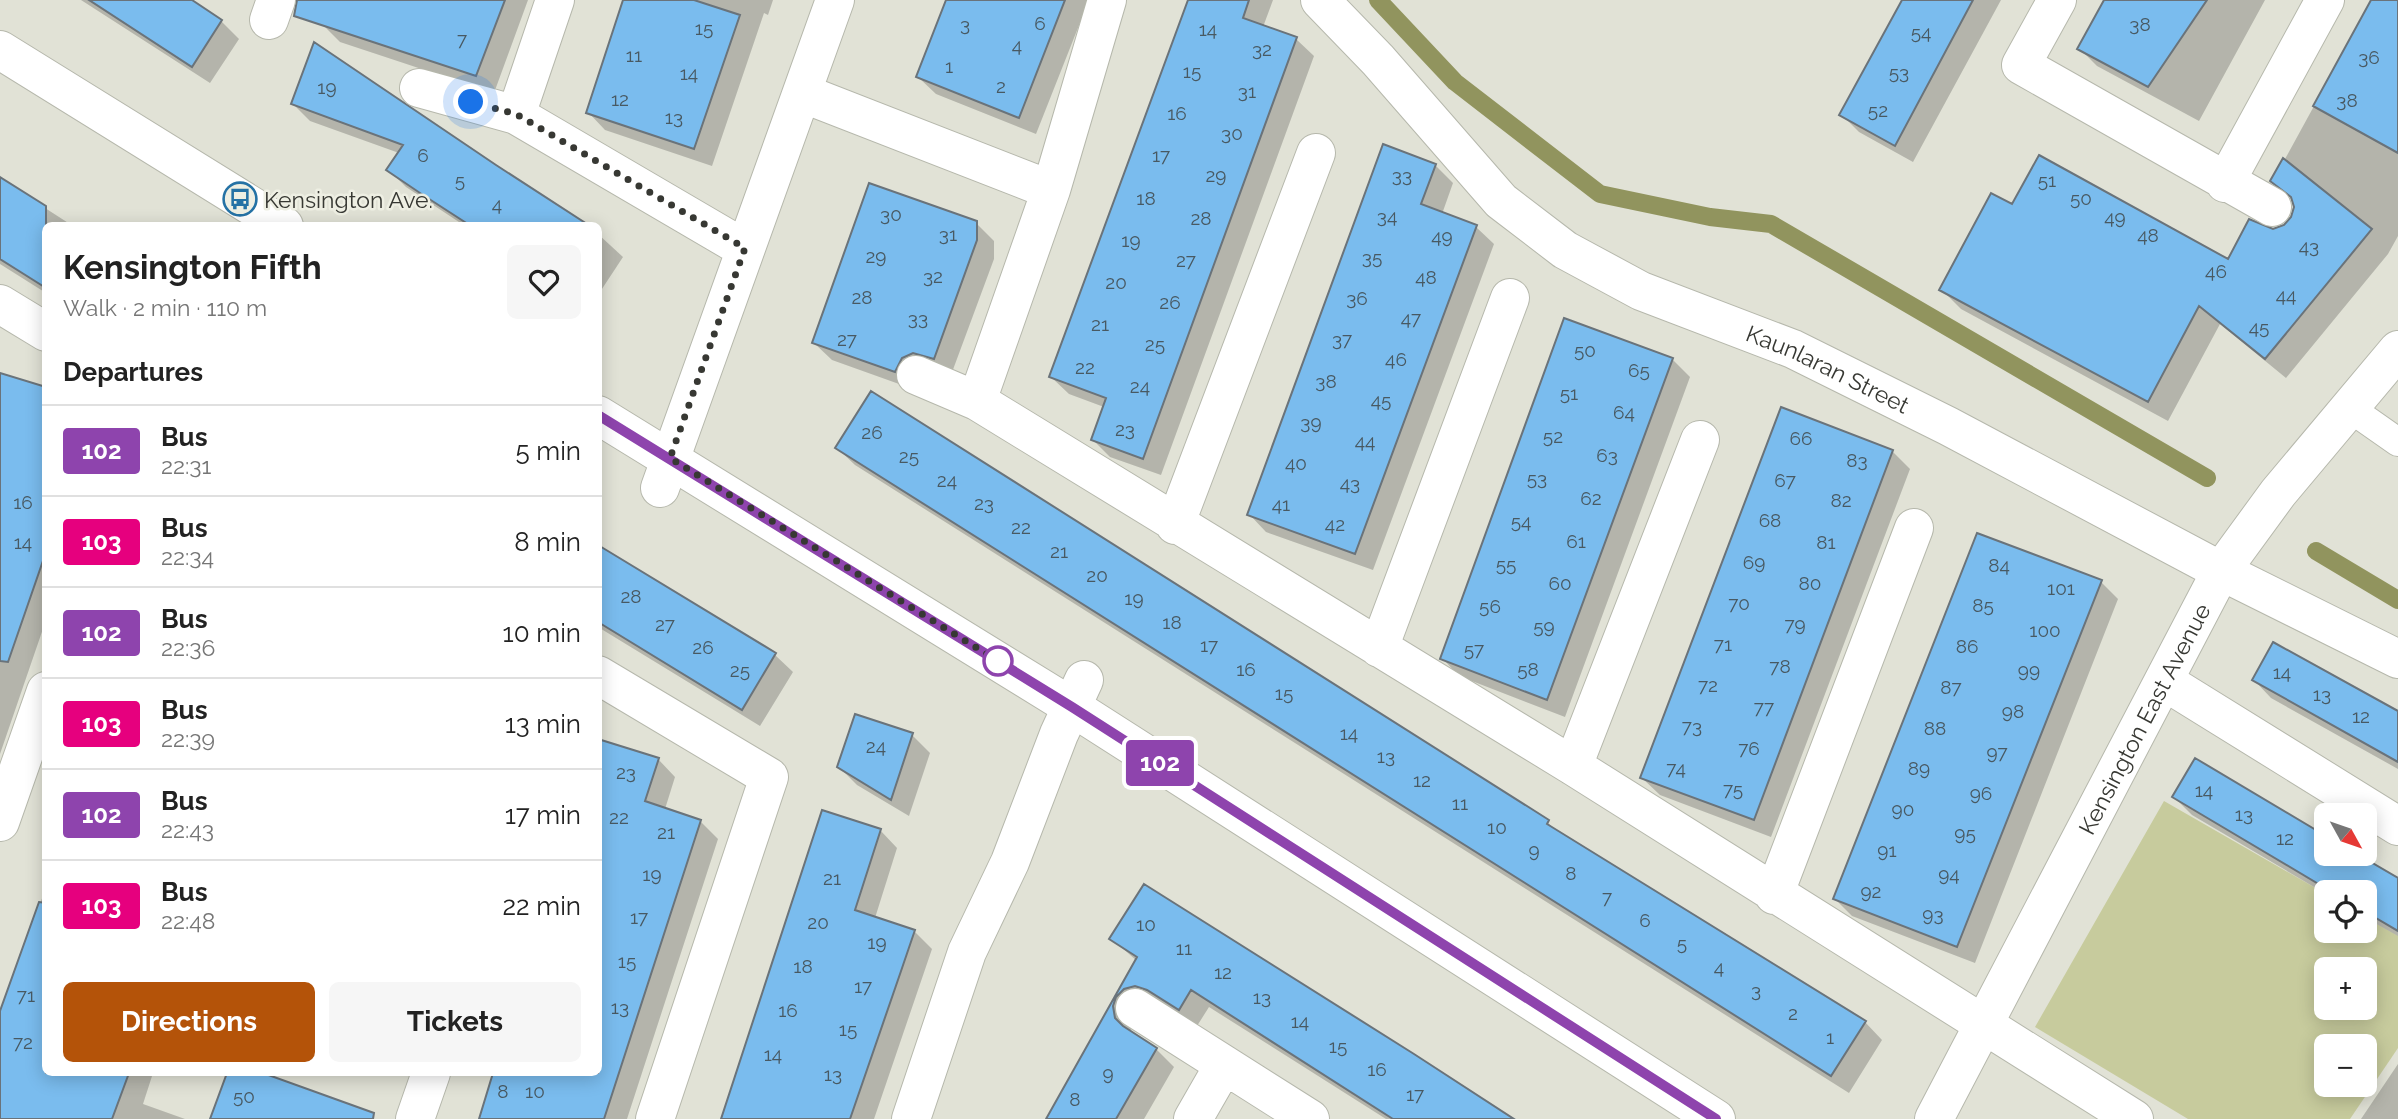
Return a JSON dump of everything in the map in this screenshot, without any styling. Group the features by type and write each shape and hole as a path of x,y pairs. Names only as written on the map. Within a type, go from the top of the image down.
{"street":[{"path":"516,114 555,0"},
{"path":"665,473 835,0"},
{"path":"977,401 1051,190 1107,0"},
{"name":"Kaunlaran Street","path":"1320,0 1378,60 1501,201 1564,250 1641,291 1793,349 1948,426 2221,571 2398,659"},
{"path":"2057,0 2021,65 2225,183 2272,207"},
{"path":"2225,183 2325,0"},
{"path":"0,50 278,222"},
{"path":"419,88 516,114 745,248"},
{"path":"802,93 1051,190"},
{"path":"1175,525 1316,153"},
{"path":"1379,648 1510,298"},
{"path":"0,304 42,330"},
{"name":"Kensington East Avenue","path":"1934,1119 1985,1027 2221,571 2278,493 2398,350"},
{"path":"916,375 977,401 1175,525 1573,766 1774,895 2134,1119"},
{"path":"602,418 665,473 1078,693 1716,1119"},
{"path":"1573,766 1700,440"},
{"path":"1774,895 1914,528"},
{"path":"602,677 769,777 655,1119"},
{"path":"2164,681 2398,826"},
{"path":"911,1119 967,952 1010,862 1078,693"},
{"path":"0,822 42,702"},
{"path":"1135,1007 1310,1119"},
{"path":"1194,1119 1224,1065"},
{"path":"415,1119 430,1076"}],"lane":[{"path":"2348,407 2398,442"}],"green space":[{"path":"2164,801 2314,887 2314,943 2377,943 2377,924 2398,936 2398,1048 2377,1079 2377,1034 2314,1034 2314,1097 2365,1097 2350,1119 2188,1119 2035,1027"}],"building":[{"path":"89,0 192,0 222,20 192,67"},
{"path":"297,0 505,0 476,76 294,16"},
{"path":"623,0 694,0 740,15 694,149 586,113"},
{"path":"946,0 1065,0 1019,118 916,77"},
{"path":"1188,0 1249,0 1243,18 1297,37 1143,459 1091,440 1106,398 1049,377"},
{"path":"1902,0 1973,0 1895,146 1839,115"},
{"path":"2104,0 2207,0 2148,87 2077,49"},
{"path":"2371,0 2398,0 2398,153 2313,106"},
{"path":"314,42 584,222 465,222 386,170 403,145 291,104"},
{"path":"1383,144 1436,164 1421,204 1477,225 1355,554 1247,515"},
{"path":"2039,155 2228,259 2249,219 2273,229 2284,225 2291,217 2294,207 2291,197 2270,181 2283,158 2372,229 2265,359 2199,306 2148,402 1939,290 1991,193 2012,204"},
{"path":"0,177 46,206 46,222 42,222 42,285 0,259"},
{"path":"869,183 977,221 977,240 934,359 913,353 902,358 895,372 812,343"},
{"path":"1564,318 1673,358 1547,700 1440,659"},
{"path":"0,373 42,386 42,564 8,662 0,661"},
{"path":"871,391 1549,820 1547,824 1866,1021 1831,1076 835,448"},
{"path":"1781,407 1893,450 1754,820 1640,778"},
{"path":"1977,533 2102,580 1957,947 1833,899"},
{"path":"602,547 776,653 742,710 602,624"},
{"path":"2273,642 2398,711 2398,762 2252,680"},
{"path":"855,714 913,733 891,800 837,767"},
{"path":"602,740 659,758 645,801 701,820 604,1119 479,1119 492,1076 602,1076"},
{"path":"2195,758 2314,829 2314,866 2377,866 2398,878 2398,931 2377,919 2377,880 2314,881 2172,797"},
{"path":"822,810 881,829 855,910 915,930 850,1119 721,1119"},
{"path":"1144,884 1514,1119 1393,1119 1191,990 1179,1010 1147,990 1135,986 1124,989 1116,997 1113,1006 1115,1018 1157,1048 1116,1119 1046,1119 1137,957 1109,939"},
{"path":"39,902 42,902 42,1076 128,1076 112,1119 0,1119 0,1011"},
{"path":"226,1076 271,1076 374,1113 373,1119 210,1119"}],"waterway":[{"path":"1378,0 1455,82 1600,194 1710,217 1771,224 2207,478"},
{"path":"2316,551 2398,600"}],"bus line":[{"name":"102","path":"602,417 1072,707 1716,1119"}],"place":[{"name":"Kensington Ave.","path":"240,199"}],"route":[{"path":"471,102 516,114 745,248 670,458 998,661"}]}
